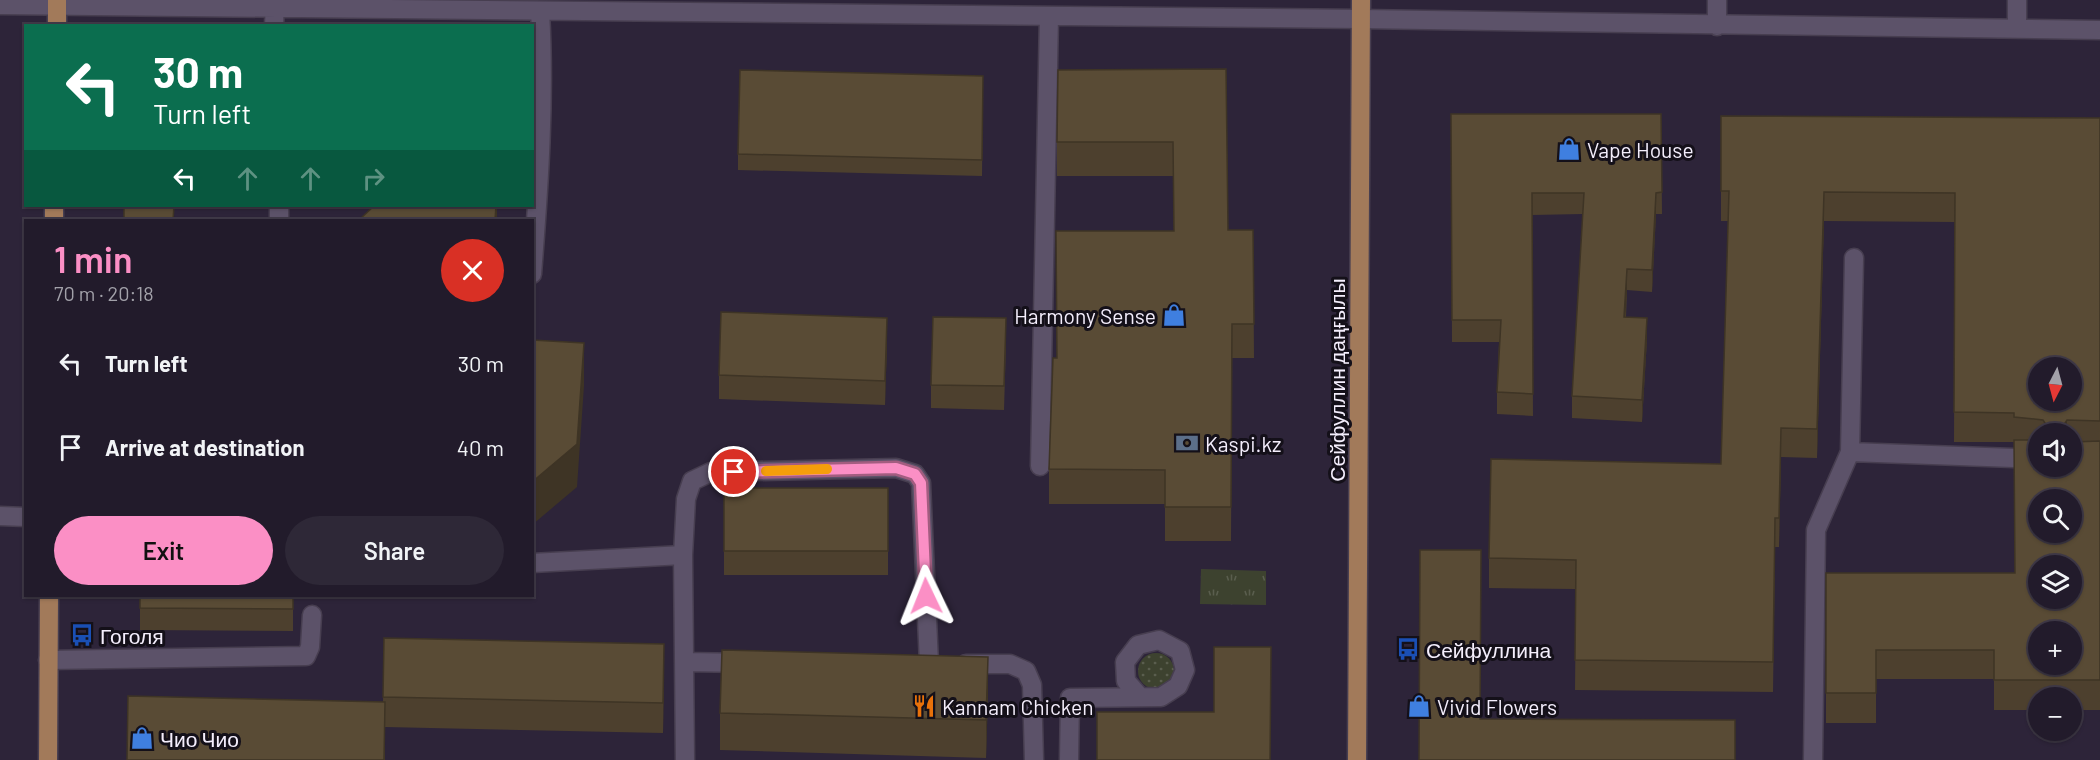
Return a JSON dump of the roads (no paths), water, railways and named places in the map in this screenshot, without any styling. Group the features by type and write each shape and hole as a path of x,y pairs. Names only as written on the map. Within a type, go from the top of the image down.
{"main road":[{"name":"Сейфуллин даңғылы","path":"1358,760 1361,0"},
{"path":"57,3 57,24"},
{"path":"48,760 49,597"}],"street":[{"path":"1717,0 1717,26"},
{"path":"2017,0 2017,28"},
{"path":"0,5 275,3 540,11 760,6 1049,16 2100,30"},
{"path":"274,24 275,3"},
{"path":"534,250 542,152 544,79 540,11"},
{"path":"1040,466 1049,16"},
{"path":"1813,760 1815,530 1850,452 1854,258"},
{"path":"1850,452 2028,459"},
{"path":"685,760 683,555 686,499 692,481 711,472 896,468 915,474 921,483 928,664"},
{"path":"0,516 24,517"},
{"path":"534,563 683,555"},
{"path":"48,660 306,656 310,647 312,615"},
{"path":"685,662 766,663"},
{"path":"905,664 1010,664 1026,671 1032,685 1034,760"},
{"path":"1069,760 1070,698 1140,697"}],"place":[{"name":"Vape House","path":"1569,149"},
{"name":"Harmony Sense","path":"1174,315"},
{"name":"Kaspi.kz","path":"1187,443"},
{"name":"Гоголя","path":"82,635"},
{"name":"Сейфуллина","path":"1408,649"},
{"name":"Kannam Chicken","path":"924,706"},
{"name":"Vivid Flowers","path":"1419,706"},
{"name":"Чио Чио","path":"142,738"}]}
